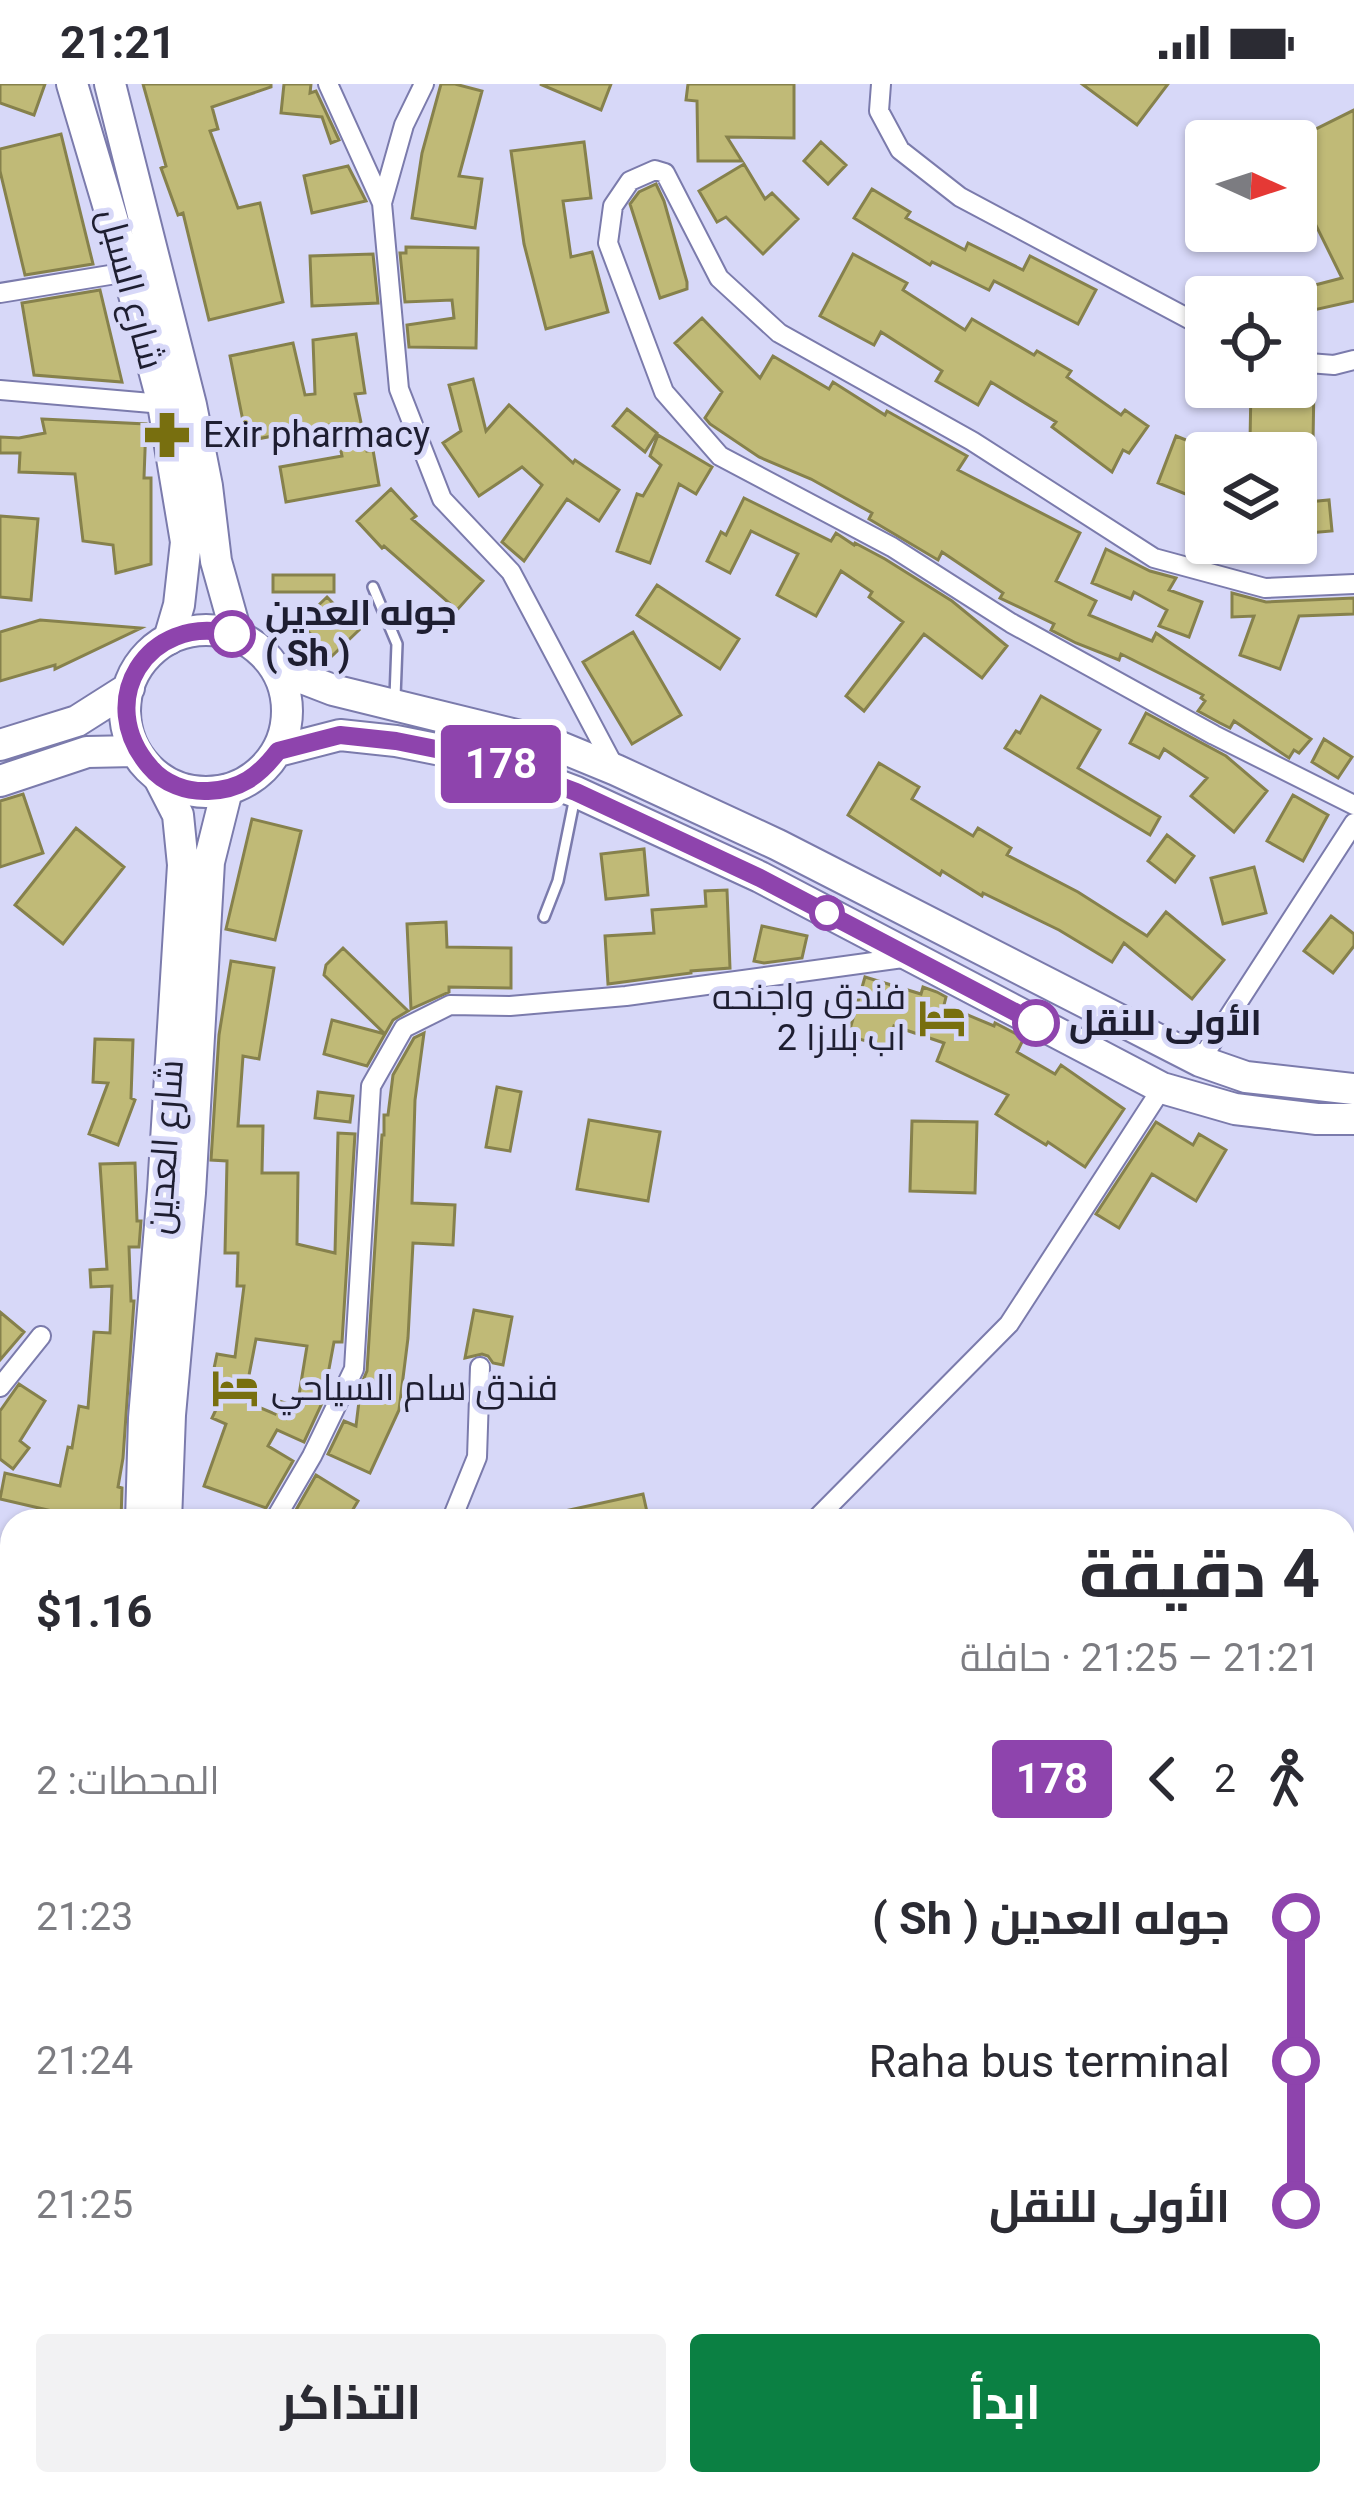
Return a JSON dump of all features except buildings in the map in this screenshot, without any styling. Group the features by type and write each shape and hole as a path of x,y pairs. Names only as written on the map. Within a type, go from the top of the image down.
{"main road":[{"name":"شارع السبل","path":"72,84 163,404 186,542 170,638"},
{"name":"شارع السبل","path":"110,84 191,405 216,561 237,636"},
{"path":"215,630 237,636 259,649 276,668 286,692 287,722 278,751 248,782 227,790 192,792 159,778 135,751 125,710 129,688 138,668 170,638 215,630"},
{"path":"276,668 333,690 553,744 616,770 816,864 1200,1061 1246,1077 1354,1088"},
{"path":"0,745 77,721 129,688"},
{"path":"278,751 340,735 491,760 576,792 760,878 1162,1088 1235,1109 1354,1119"},
{"path":"0,781 87,752 135,751"},
{"name":"شارع العدين","path":"141,1509 183,865 178,815 159,778"},
{"name":"شارع العدين","path":"166,1509 209,862 227,790"}],"street":[{"path":"328,84 382,203 399,389 442,500 511,572 616,770"},
{"path":"382,203 404,125 424,84"},
{"path":"881,84 879,111 900,150 960,197 1185,317"},
{"path":"1354,584 1265,587 1154,558 972,441 779,333 719,278 665,173 655,170 630,181 614,206 608,243 664,392 720,456 892,547 1011,623 1214,735 1354,805"},
{"path":"0,293 128,272"},
{"path":"1317,364 1354,361"},
{"path":"0,390 163,404"},
{"path":"1200,1061 1354,824"},
{"path":"281,1509 354,1369 371,1086 404,1028 450,1005 510,1006 626,996 910,957"},
{"path":"826,1509 1009,1324 1162,1088"},
{"path":"0,1387 41,1336"},
{"path":"456,1509 477,1456 480,1367"}],"lane":[{"path":"373,587 397,644 395,705"},
{"path":"544,917 558,881 576,792"}],"bus line":[{"name":"178","path":"232,634 192,631 170,638 138,668 125,710 128,731 135,751 159,778 192,792 227,790 248,782 278,751 340,735 491,760 576,792 760,878 1036,1023"}],"place":[{"name":"Exir pharmacy","path":"167,435"},
{"name":"جوله العدين ( Sh )","path":"232,634"},
{"name":"فندق واجنحه اب بلازا 2","path":"942,1018"},
{"name":"الأولى للنقل","path":"1036,1023"},
{"name":"فندق سام السياحي","path":"235,1388"}]}
